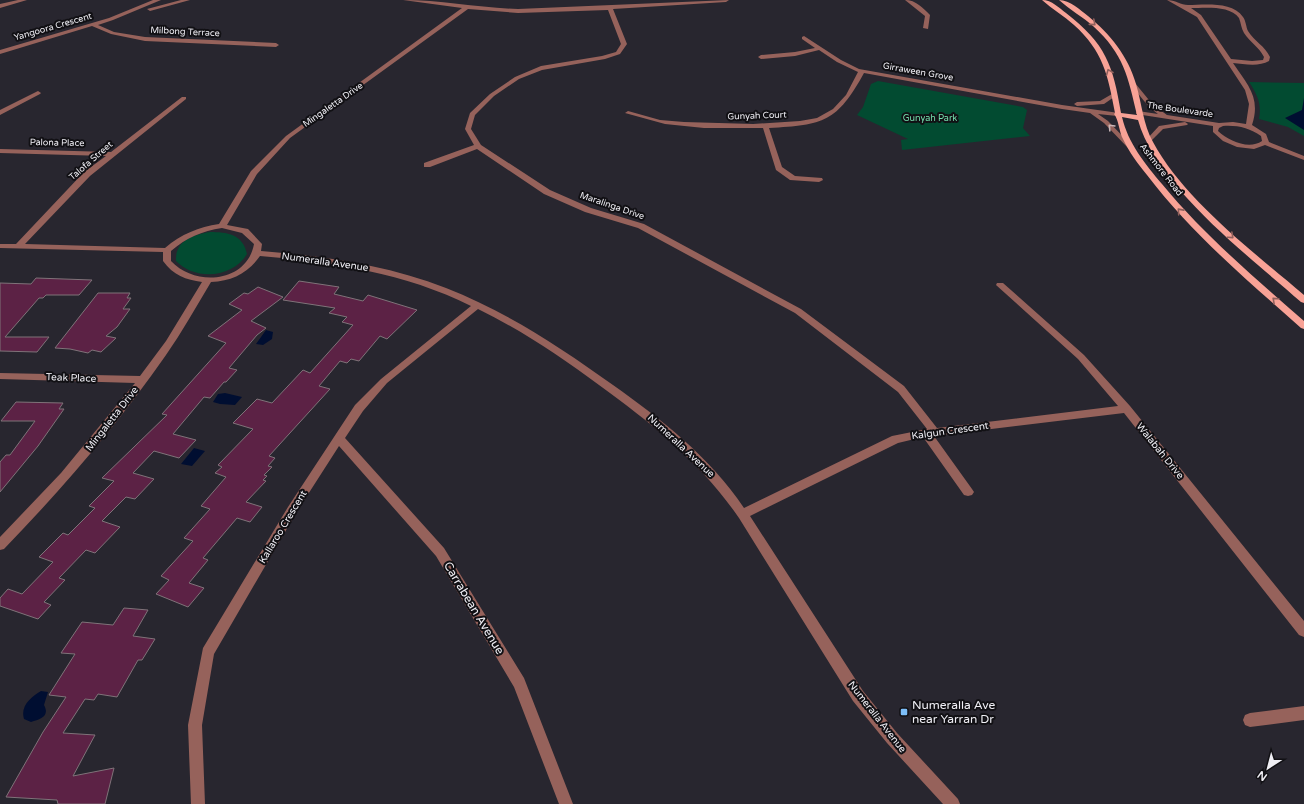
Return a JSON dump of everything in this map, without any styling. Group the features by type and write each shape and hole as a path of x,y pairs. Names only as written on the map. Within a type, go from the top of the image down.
{"main road":[{"name":"Ashmore Road","path":"1045,0 1068,16 1095,43 1112,78 1117,112 1131,148 1154,180 1182,214 1304,326"},
{"name":"Ashmore Road","path":"1062,0 1082,14 1103,32 1119,52 1133,84 1139,115 1149,140 1176,178 1203,211 1304,300"},
{"path":"1117,112 1139,115"}],"street":[{"path":"0,6 24,0"},
{"name":"Yangoora Crescent","path":"112,19 158,0"},
{"name":"Yangoora Crescent","path":"0,52 94,24 187,0"},
{"path":"406,0 518,11 610,8 726,0"},
{"path":"908,0 920,6 928,16 926,28"},
{"path":"1170,0 1185,7 1201,18 1248,90 1252,99 1253,110 1248,126 1264,135 1266,140 1265,143 1304,158"},
{"path":"1185,7 1213,6 1238,14 1247,33 1258,43 1267,57 1266,61 1260,63 1229,61"},
{"name":"Mingaletta Drive","path":"222,226 254,173 288,137 467,7"},
{"name":"Maralinga Drive","path":"610,8 624,44 618,53 603,58 541,68 517,78 492,95 472,114 468,129 478,146 547,192 588,210 641,226 798,311 901,389 931,432 968,492"},
{"name":"Milbong Terrace","path":"94,24 113,33 139,38 276,45"},
{"name":"Girraween Grove","path":"804,38 845,65 862,71 1088,111 1117,112"},
{"path":"761,57 795,54 820,48"},
{"name":"Gunyah Court","path":"628,113 669,123 707,126 810,123 829,116 844,104 862,71"},
{"path":"1133,84 1153,108 1168,117"},
{"path":"0,113 38,93"},
{"path":"1059,104 1099,103 1114,95"},
{"name":"Talofa Street","path":"18,247 87,174 184,98"},
{"name":"Girraween Grove","path":"1036,101 1117,112"},
{"path":"1088,111 1103,120 1131,148"},
{"name":"The Boulevarde","path":"1139,115 1168,117 1220,125 1230,123 1248,126"},
{"name":"The Boulevarde","path":"1139,115 1185,124 1216,133 1225,139 1238,144 1252,146 1265,143"},
{"path":"1149,140 1161,127 1185,124"},
{"path":"765,125 779,168 793,178 819,180"},
{"path":"1216,133 1216,127 1220,125"},
{"path":"427,165 478,146"},
{"name":"Palona Place","path":"0,151 113,154"},
{"path":"0,246 167,250 177,241 191,233 207,228 222,226 245,231 258,244 258,253 254,260 236,274 224,278 208,280 184,276 173,268 167,261 167,250"},
{"name":"Numeralla Avenue","path":"258,253 312,258 375,269 417,280 478,305 534,336 584,369 656,421 718,482 742,514 858,696 900,748 953,804"},
{"name":"Mingaletta Drive","path":"0,545 38,507 100,436 164,351 208,280"},
{"name":"Walabah Drive","path":"1000,285 1081,357 1126,409 1304,631"},
{"name":"Kallaroo Crescent","path":"198,804 195,725 208,652 292,510 359,408 384,381 478,305"},
{"name":"Teak Place","path":"0,376 142,380"},
{"name":"Kalgun Crescent","path":"742,514 896,440 931,432 1126,409"},
{"name":"Carrabean Avenue","path":"339,438 440,552 519,683 566,804"},
{"path":"1250,720 1304,713"}],"green space":[{"name":"Gunyah Park","path":"878,81 1023,107 1027,110 1023,128 1030,136 902,150 901,140 908,139 857,115 863,107 871,84"},
{"path":"1249,82 1304,83 1304,136 1288,127 1259,119 1260,109 1258,99"},
{"path":"210,232 228,234 238,238 245,247 247,254 241,262 233,268 223,272 203,274 193,272 176,261 178,248 186,240 197,235"}],"water":[{"path":"1304,98 1304,130 1285,118 1302,110"},
{"path":"266,330 273,332 272,339 263,345 256,344"},
{"path":"225,393 242,397 235,405 213,402 218,394"},
{"path":"194,448 205,451 192,466 181,464"},
{"path":"41,691 48,692 44,705 46,712 44,716 31,722 24,719 23,714 27,702"}],"building":[{"path":"36,278 92,280 79,295 46,295 43,298 39,298 5,337 49,337 37,352 0,351 0,283 31,284"},
{"path":"299,281 339,287 334,294 363,301 368,295 417,310 387,339 380,336 359,361 351,359 347,363 340,361 319,386 330,389 269,456 275,458 268,466 272,467 264,475 267,476 263,480 266,481 246,502 262,507 250,522 237,518 203,558 208,560 189,583 204,588 188,607 156,594 169,580 161,576 193,541 184,538 210,509 201,506 226,477 215,473 222,467 218,465 253,429 233,423 257,399 272,403 303,370 310,373 353,325 342,322 347,317 329,313 335,308 283,300"},
{"path":"258,287 283,297 251,321 266,328 257,335 229,368 237,370 210,398 204,397 173,434 196,440 179,458 154,451 133,473 154,479 135,499 126,497 102,521 120,527 95,553 86,550 59,578 65,580 44,602 51,605 38,619 0,606 0,598 8,589 22,594 53,562 39,557 63,533 68,535 95,508 89,506 114,481 102,478 167,415 162,414 226,343 208,336 242,310 229,304 244,293 248,294"},
{"path":"98,293 130,293 127,298 131,298 123,309 130,309 117,327 106,336 116,338 101,352 92,350 88,353 70,349 55,348"},
{"path":"16,402 63,403 59,409 64,409 38,446 0,492 0,462 6,455 10,455 35,421 1,421"},
{"path":"124,608 148,610 133,636 155,639 142,660 138,660 117,697 98,694 94,700 85,699 63,733 95,735 73,776 114,768 105,804 58,804 57,800 6,797 43,732 66,697 49,695 75,654 61,653 82,622 113,625"}],"place":[{"name":"Numeralla Ave near Yarran Dr","path":"904,712"}]}
